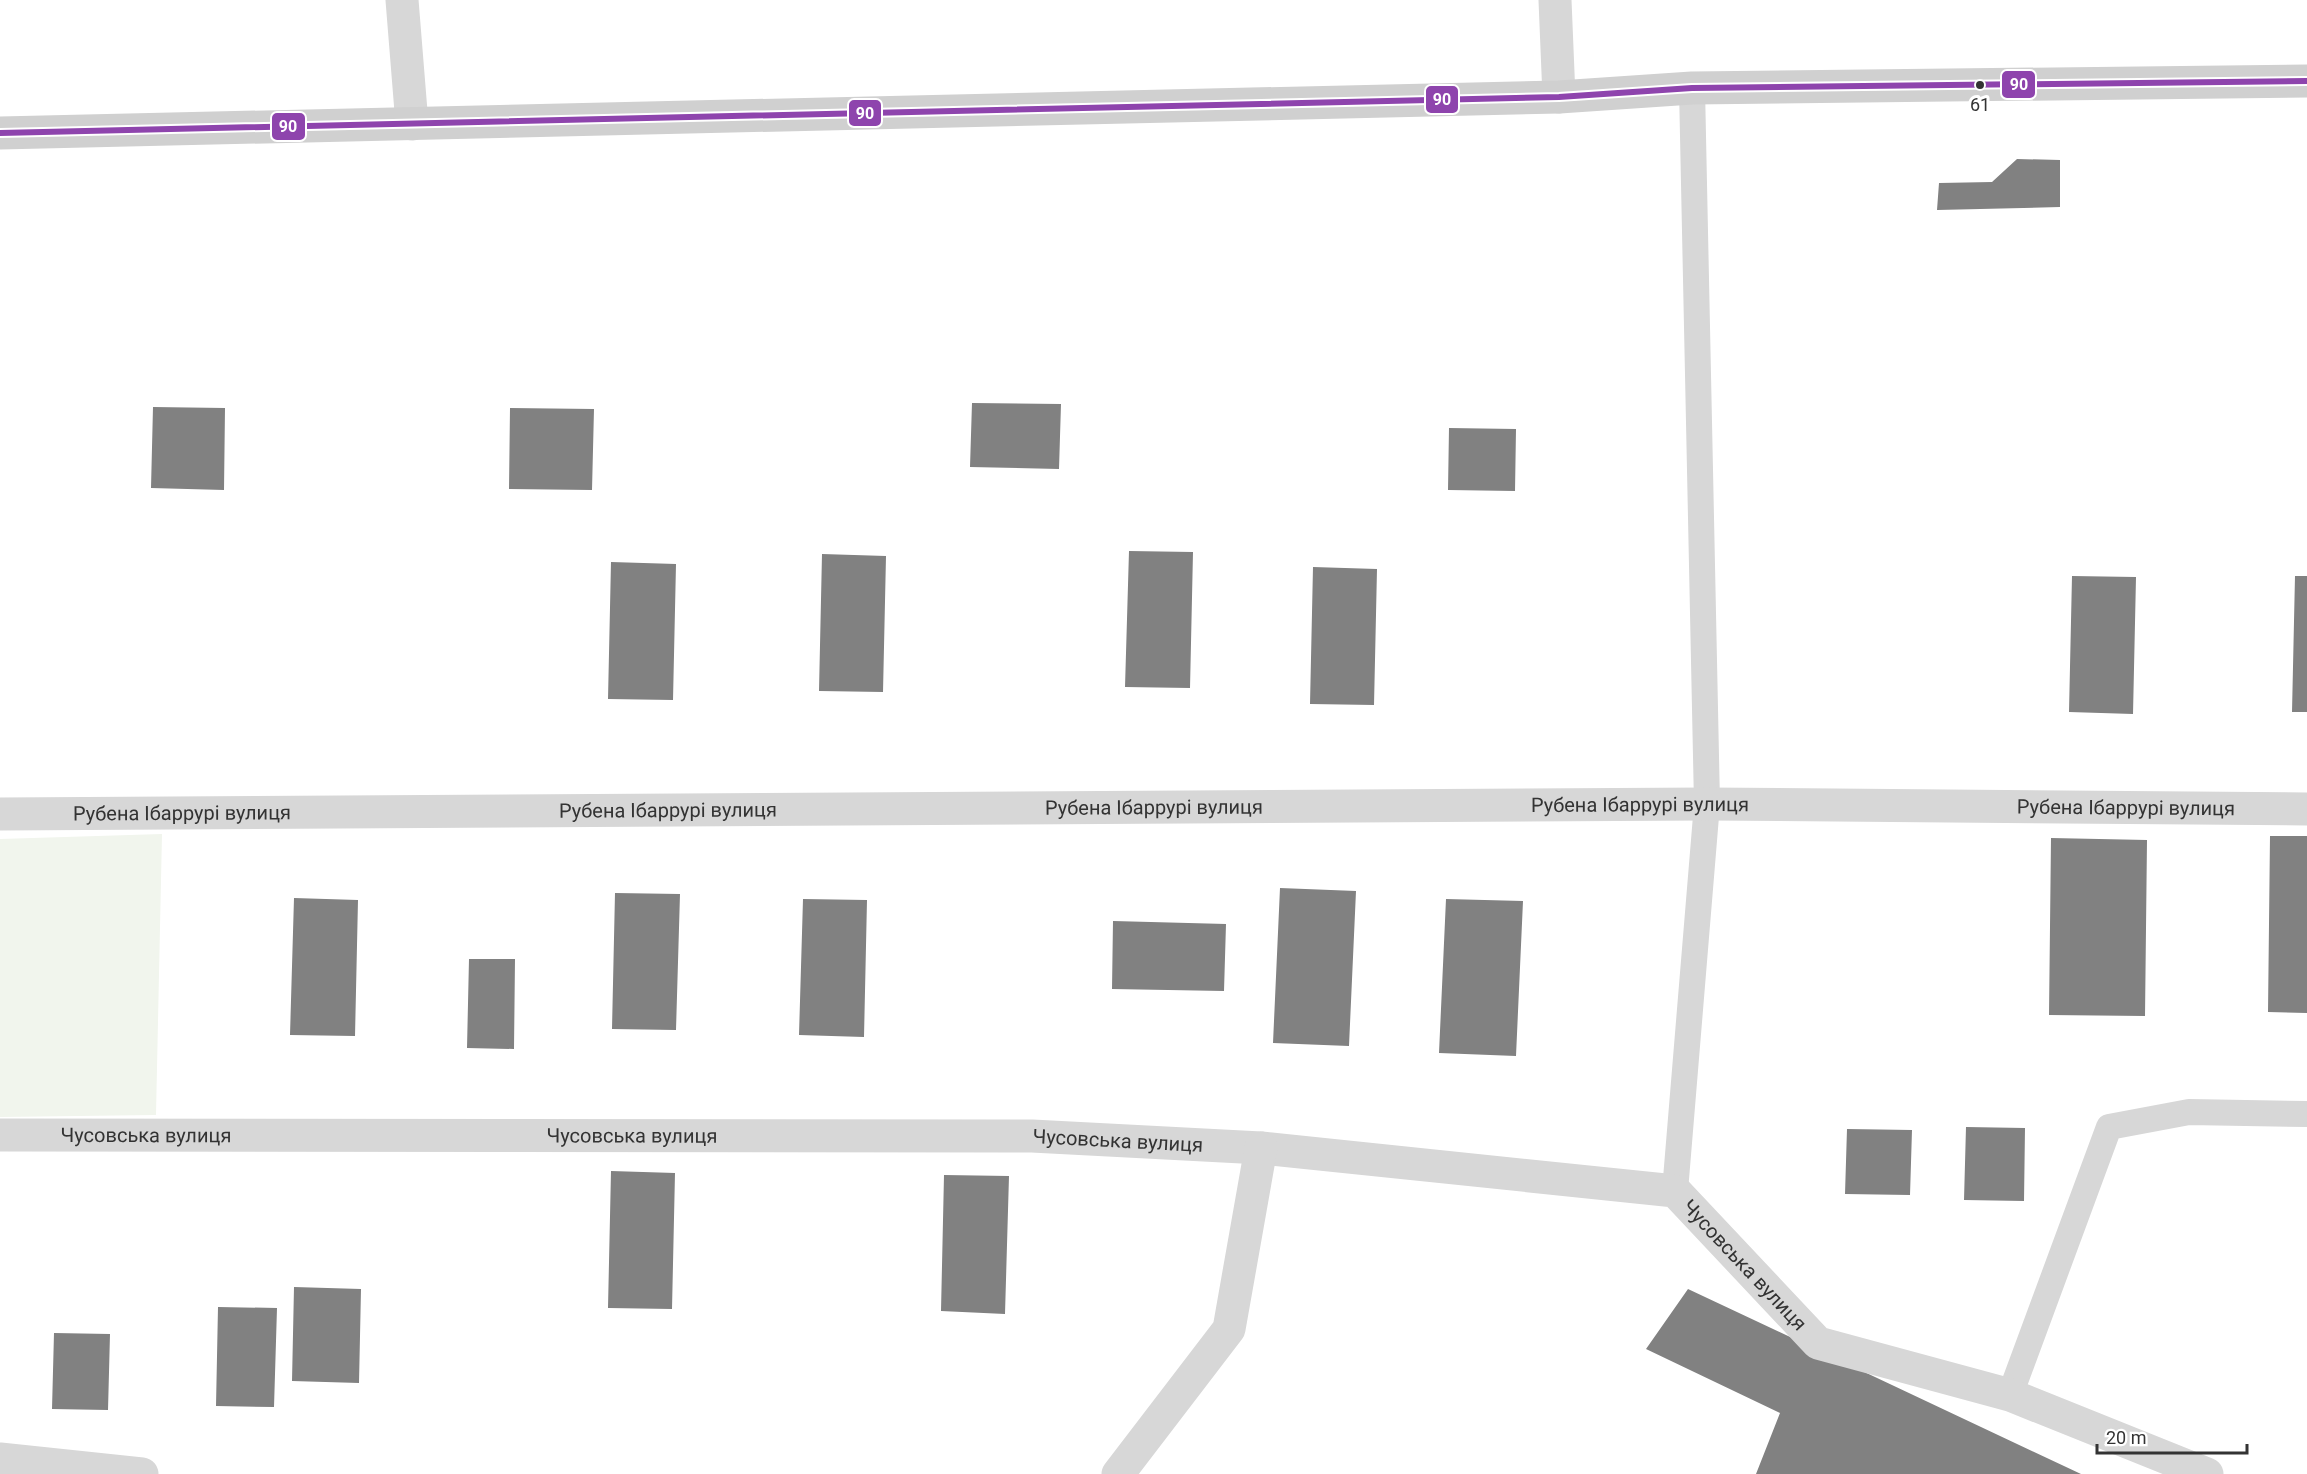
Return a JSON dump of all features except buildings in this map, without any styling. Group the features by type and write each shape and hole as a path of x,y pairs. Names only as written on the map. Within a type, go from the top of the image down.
{"main road":[{"path":"0,133 1559,97 1692,88 2307,81"}],"street":[{"path":"402,0 412,124"},
{"path":"1555,0 1559,97"},
{"name":"Рубена Ібаррурі вулиця","path":"0,814 1707,804 2307,809"},
{"name":"Чусовська вулиця","path":"0,1135 1032,1136 1261,1148 1675,1191 1818,1343 2010,1395 2207,1474"},
{"path":"1119,1474 1229,1329 1261,1148"},
{"path":"0,1459 142,1474"}],"lane":[{"path":"1675,1191 1707,804 1692,88"},
{"path":"2010,1395 2109,1127 2189,1112 2307,1114"}],"shaded area":[{"path":"162,834 156,1115 0,1117 0,839"}],"transit line":[{"name":"90","path":"0,133 1559,97 1692,88 2307,81"}],"place":[{"name":"61","path":"1980,85"}]}
